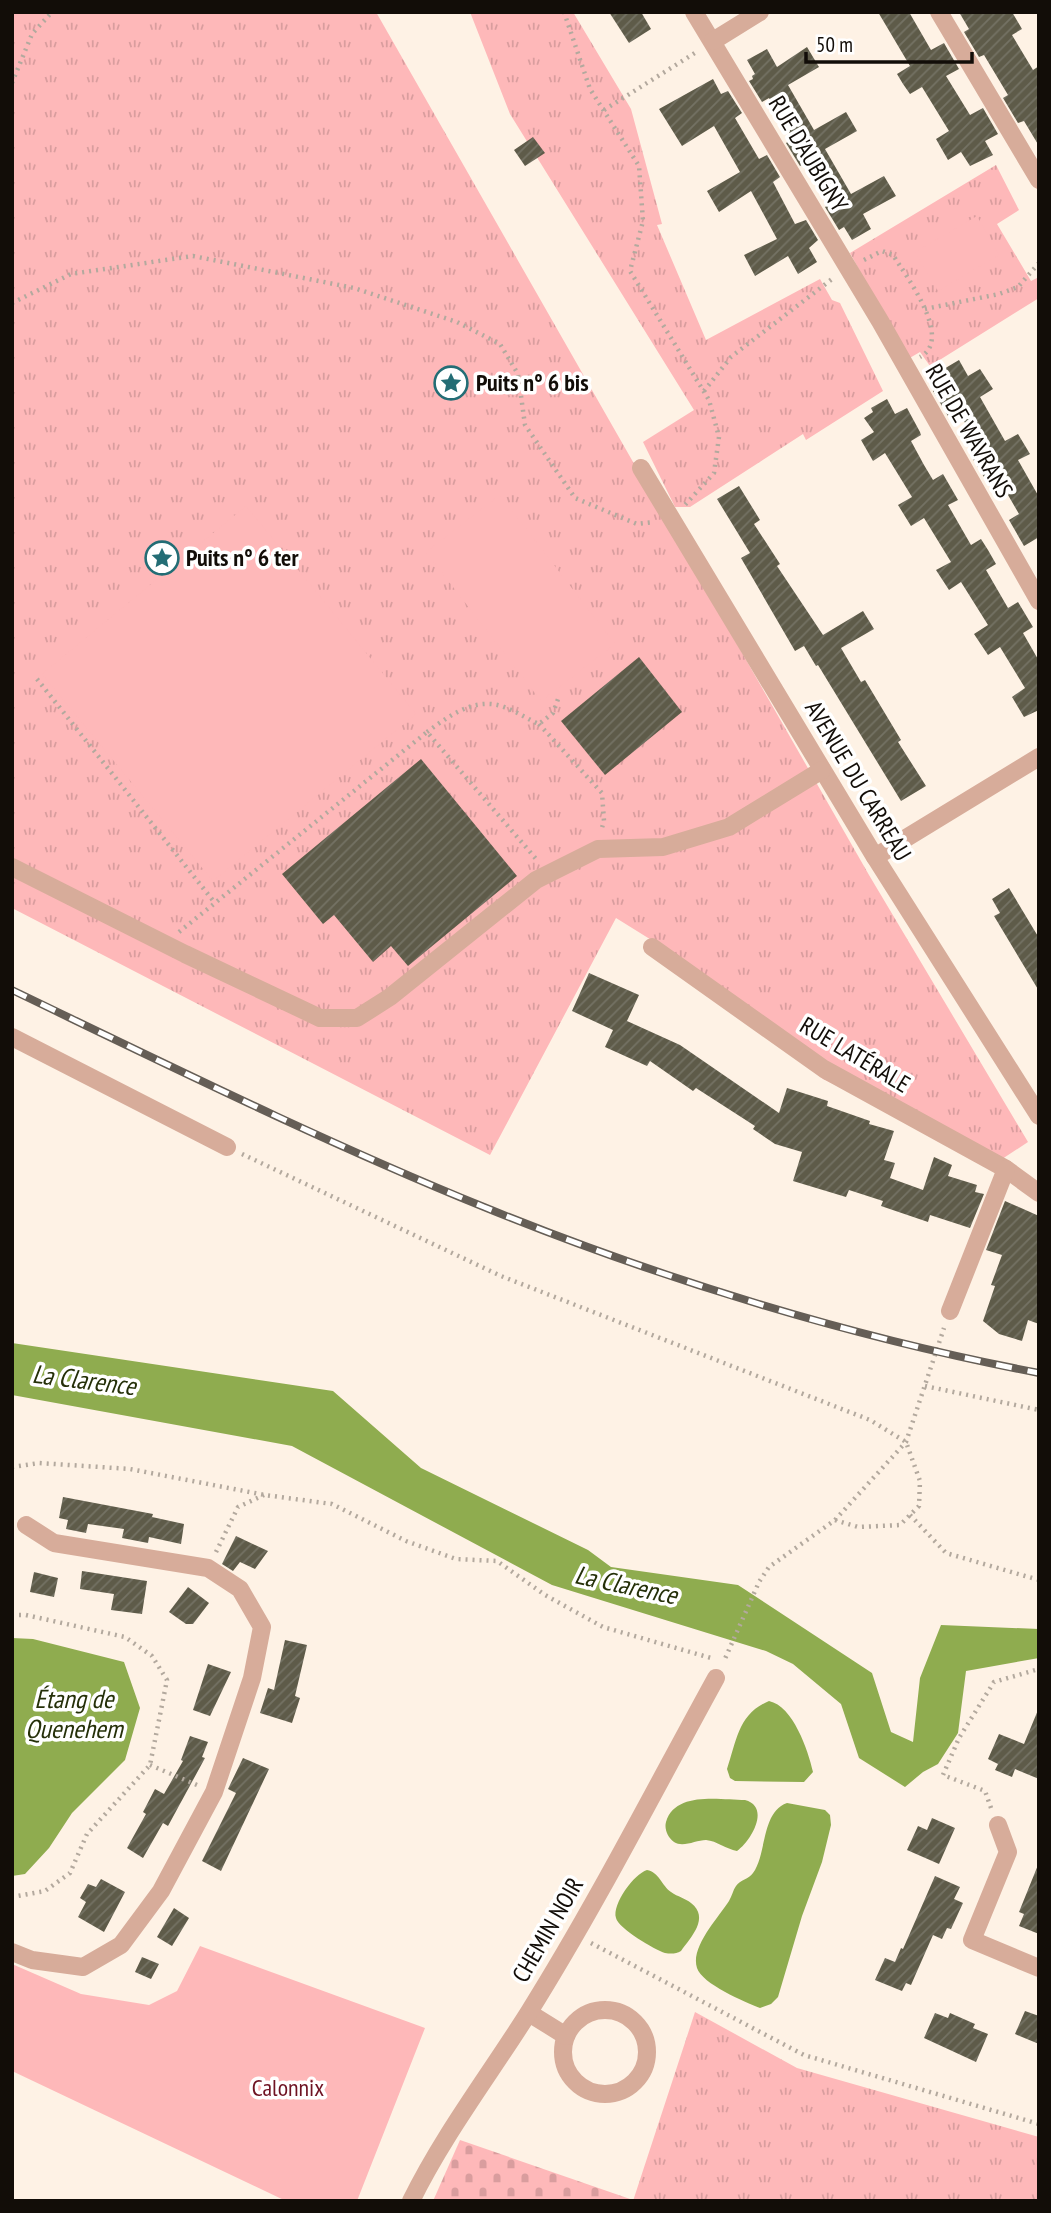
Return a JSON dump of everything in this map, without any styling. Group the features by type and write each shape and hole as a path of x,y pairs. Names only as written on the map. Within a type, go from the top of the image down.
{"street":[{"name":"RUE D'AUBIGNY","path":"695,12 880,321"},
{"path":"713,41 760,12"},
{"path":"939,12 1039,180"},
{"name":"RUE DE WAVRANS","path":"880,321 1039,601"},
{"name":"AVENUE DU CARREAU","path":"641,468 875,857 1037,1108"},
{"path":"875,857 1039,757"},
{"path":"12,867 164,944 320,1018 358,1018 390,998 536,880 598,849 663,847 729,827 822,770"},
{"name":"RUE LATÉRALE","path":"652,947 824,1069 1006,1169 1039,1194"},
{"path":"12,1037 227,1147"},
{"path":"950,1311 1006,1169"},
{"path":"12,1952 32,1960 83,1967 121,1945 161,1891 214,1792 252,1678 262,1627 240,1589 208,1568 54,1543 26,1525"},
{"name":"CHEMIN NOIR","path":"411,2201 478,2089 529,2013 720,1670"},
{"path":"998,1825 1008,1852 972,1940 1039,1968"},
{"path":"609,2010 626,2014 639,2026 647,2042 647,2060 641,2076 628,2088 611,2094 594,2092 578,2084 567,2070 563,2053 566,2036 576,2021 591,2012 609,2010"},
{"path":"529,2013 566,2036"}],"path":[{"path":"12,83 32,34 52,12"},
{"path":"12,303 71,274 193,256 354,288 457,322 500,344 518,374 525,425 575,498 637,524 671,521 714,473 719,437 709,400 630,271 643,221 639,166 590,89 564,12"},
{"path":"604,110 713,41"},
{"path":"925,309 1009,290 1018,286 1039,263"},
{"path":"704,391 731,357 765,331"},
{"path":"37,679 215,903"},
{"path":"540,723 553,713 558,699"},
{"path":"164,944 427,732 451,714 475,704 502,706 540,723 602,793 604,821 598,849"},
{"path":"427,732 550,874"},
{"path":"227,1147 501,1276 870,1420 906,1442 920,1482 919,1506 900,1525 858,1527 835,1520"},
{"path":"731,1645 759,1582 769,1567 835,1520 906,1442 950,1311"},
{"path":"925,1387 1039,1410"},
{"path":"12,1467 38,1463 130,1469 265,1495 332,1504 406,1541 456,1559 497,1561 545,1595 603,1627 720,1670"},
{"path":"208,1568 238,1507 265,1495"},
{"path":"910,1515 946,1553 1039,1580"},
{"path":"12,1615 26,1615 125,1637 152,1656 167,1680 149,1765 87,1834 70,1873 45,1891 12,1897"},
{"path":"998,1825 985,1791 943,1775 959,1738 994,1682 1039,1669"},
{"path":"149,1765 214,1792"},
{"path":"575,1933 804,2055 1039,2124"}],"green space":[{"path":"12,12 376,12 869,875 1028,1142 996,1163 823,1079 653,941 616,918 490,1155 12,908"},
{"path":"470,12 573,12 631,109 662,224 657,225 706,340 820,279 832,300 840,303 883,391 806,440 803,434 690,507 675,507 643,442 694,410 510,114"},
{"path":"996,165 1019,210 997,224 1031,281 1039,277 1039,298 930,366 920,352 908,359 850,253"},
{"path":"977,216 999,255 938,291 915,252"},
{"path":"500,495 615,644 541,701 426,552"},
{"path":"246,506 416,714 213,881 42,674"},
{"name":"Calonnix","path":"200,1946 425,2028 357,2201 286,2201 12,2071 12,1964 81,1994 149,2005 177,1991"},
{"path":"695,2012 797,2068 1039,2137 1039,2201 633,2201"},
{"path":"460,2140 633,2200 633,2201 433,2201"}],"water":[{"name":"La Clarence","path":"12,1343 333,1391 421,1468 588,1550 611,1567 738,1585 872,1673 891,1732 913,1742 920,1678 941,1625 1039,1629 1039,1658 966,1671 958,1733 938,1764 905,1787 859,1758 841,1704 793,1664 766,1651 552,1585 292,1446 12,1395"},
{"name":"Étang de Quenehem","path":"12,1638 33,1639 124,1662 140,1708 125,1760 72,1813 49,1848 25,1874 12,1876"},
{"path":"769,1701 785,1711 803,1741 813,1772 804,1782 735,1781 730,1778 727,1769 740,1729 751,1713"},
{"path":"745,1800 753,1804 758,1817 753,1832 737,1851 706,1840 678,1844 667,1833 666,1822 671,1812 688,1801"},
{"path":"787,1803 825,1810 830,1815 831,1825 822,1862 802,1916 778,1997 771,2004 760,2008 725,1992 707,1980 697,1968 696,1960 701,1942 735,1888 751,1875 757,1865 773,1815"},
{"path":"647,1870 655,1873 671,1892 691,1903 699,1915 694,1934 677,1953 665,1953 653,1948 630,1933 616,1918 617,1905 625,1890 636,1877"}],"building":[{"path":"609,12 641,12 651,29 629,43"},
{"path":"878,12 909,12 931,50 944,43 959,69 946,76 970,115 983,108 998,134 985,141 993,155 970,166 961,152 948,160 936,139 949,131 922,87 910,94 897,74 910,66"},
{"path":"959,12 1012,12 1022,29 1012,35 1033,70 1039,66 1039,146 1024,121 1018,123 1003,98 1008,95 984,55 979,57 964,32 969,29"},
{"path":"807,47 819,67 788,85 814,130 846,112 857,131 825,149 851,194 884,176 896,196 863,214 871,229 852,240 844,227 839,230 825,207 830,204 807,163 800,166 786,143 793,139 769,98 762,102 749,81 755,74 747,60 767,49 777,67"},
{"path":"713,79 721,94 728,91 742,113 735,118 759,159 767,155 780,177 773,182 795,224 806,220 818,240 809,248 817,262 798,274 788,256 755,276 744,255 777,239 751,191 719,212 707,191 740,172 714,126 682,146 659,109"},
{"path":"533,137 545,153 525,166 514,150"},
{"path":"959,360 968,376 980,369 993,389 980,397 1005,441 1018,434 1030,454 1018,460 1039,497 1039,537 1024,546 1009,520 1019,514 997,476 987,482 971,456 981,450 958,411 948,416 933,391 944,385 937,373"},
{"path":"887,399 895,414 907,408 921,435 911,441 924,465 933,480 943,474 958,500 948,505 971,545 981,539 988,550 996,564 986,570 1008,608 1018,602 1033,627 1023,633 1039,661 1039,710 1024,717 1012,697 1025,688 1000,647 988,655 974,634 988,625 961,582 949,590 936,570 951,562 924,518 911,526 898,505 912,497 885,453 873,461 861,440 874,432 864,418 873,412 871,408"},
{"path":"739,486 760,520 754,524 780,564 777,566 823,635 863,611 874,629 841,648 861,682 865,680 901,740 898,742 926,786 901,801 818,665 816,666 804,646 795,651 741,558 750,553 717,499"},
{"path":"639,657 682,712 605,775 561,721"},
{"path":"421,759 517,876 408,966 391,946 373,962 334,915 323,924 282,874"},
{"path":"1009,888 1039,938 1039,991 994,916 1000,913 992,899"},
{"path":"589,973 639,995 627,1021 680,1045 779,1113 787,1088 828,1101 827,1106 870,1121 869,1124 894,1131 884,1160 895,1163 890,1178 923,1190 934,1157 952,1165 948,1176 977,1185 975,1192 984,1194 970,1228 930,1215 928,1222 881,1206 883,1201 849,1190 846,1197 793,1181 802,1152 775,1144 753,1129 755,1126 696,1088 693,1091 650,1061 647,1066 605,1047 613,1030 572,1011"},
{"path":"1005,1201 1039,1216 1039,1324 1028,1320 1022,1341 999,1334 983,1321 995,1286 991,1285 1002,1255 986,1250"},
{"path":"63,1497 153,1514 152,1517 184,1524 181,1544 149,1537 148,1543 122,1538 124,1529 88,1524 86,1533 66,1529 68,1520 59,1518"},
{"path":"236,1536 268,1551 255,1569 240,1562 233,1571 222,1564"},
{"path":"82,1571 147,1581 142,1614 111,1610 114,1594 80,1589"},
{"path":"34,1572 58,1578 54,1597 30,1592"},
{"path":"188,1587 209,1603 193,1624 186,1624 169,1612"},
{"path":"285,1640 307,1645 295,1696 300,1698 292,1723 260,1713 268,1688 274,1690"},
{"path":"208,1664 231,1672 210,1716 193,1710"},
{"path":"1038,1710 1039,1779 1015,1769 1012,1777 995,1770 998,1764 988,1759 999,1734 1024,1744"},
{"path":"190,1736 208,1742 202,1757 205,1758 168,1826 163,1823 143,1858 127,1848 146,1814 143,1812 155,1789 164,1794 183,1761 181,1760"},
{"path":"243,1758 269,1769 221,1871 202,1861 236,1793 228,1789"},
{"path":"932,1818 955,1828 939,1864 907,1850 918,1826 927,1830"},
{"path":"1038,1865 1039,1934 1019,1926 1024,1914 1019,1912"},
{"path":"935,1876 960,1887 954,1899 963,1903 951,1929 947,1928 942,1939 933,1935 911,1985 906,1983 902,1991 875,1980 885,1958 895,1962 901,1948 903,1949"},
{"path":"101,1879 125,1892 104,1932 78,1917 86,1902 80,1898 88,1884 96,1887"},
{"path":"174,1908 189,1918 172,1946 157,1937"},
{"path":"142,1957 159,1964 151,1979 135,1972"},
{"path":"1025,2011 1039,2016 1039,2044 1015,2034"},
{"path":"935,2013 948,2018 950,2013 975,2024 973,2028 988,2034 976,2062 924,2038"}],"railway":[{"path":"12,990 305,1130 550,1233 757,1304 899,1342 1039,1373"}],"place":[{"name":"Puits n° 6 bis","path":"451,383"},
{"name":"Puits n° 6 ter","path":"162,558"}]}
